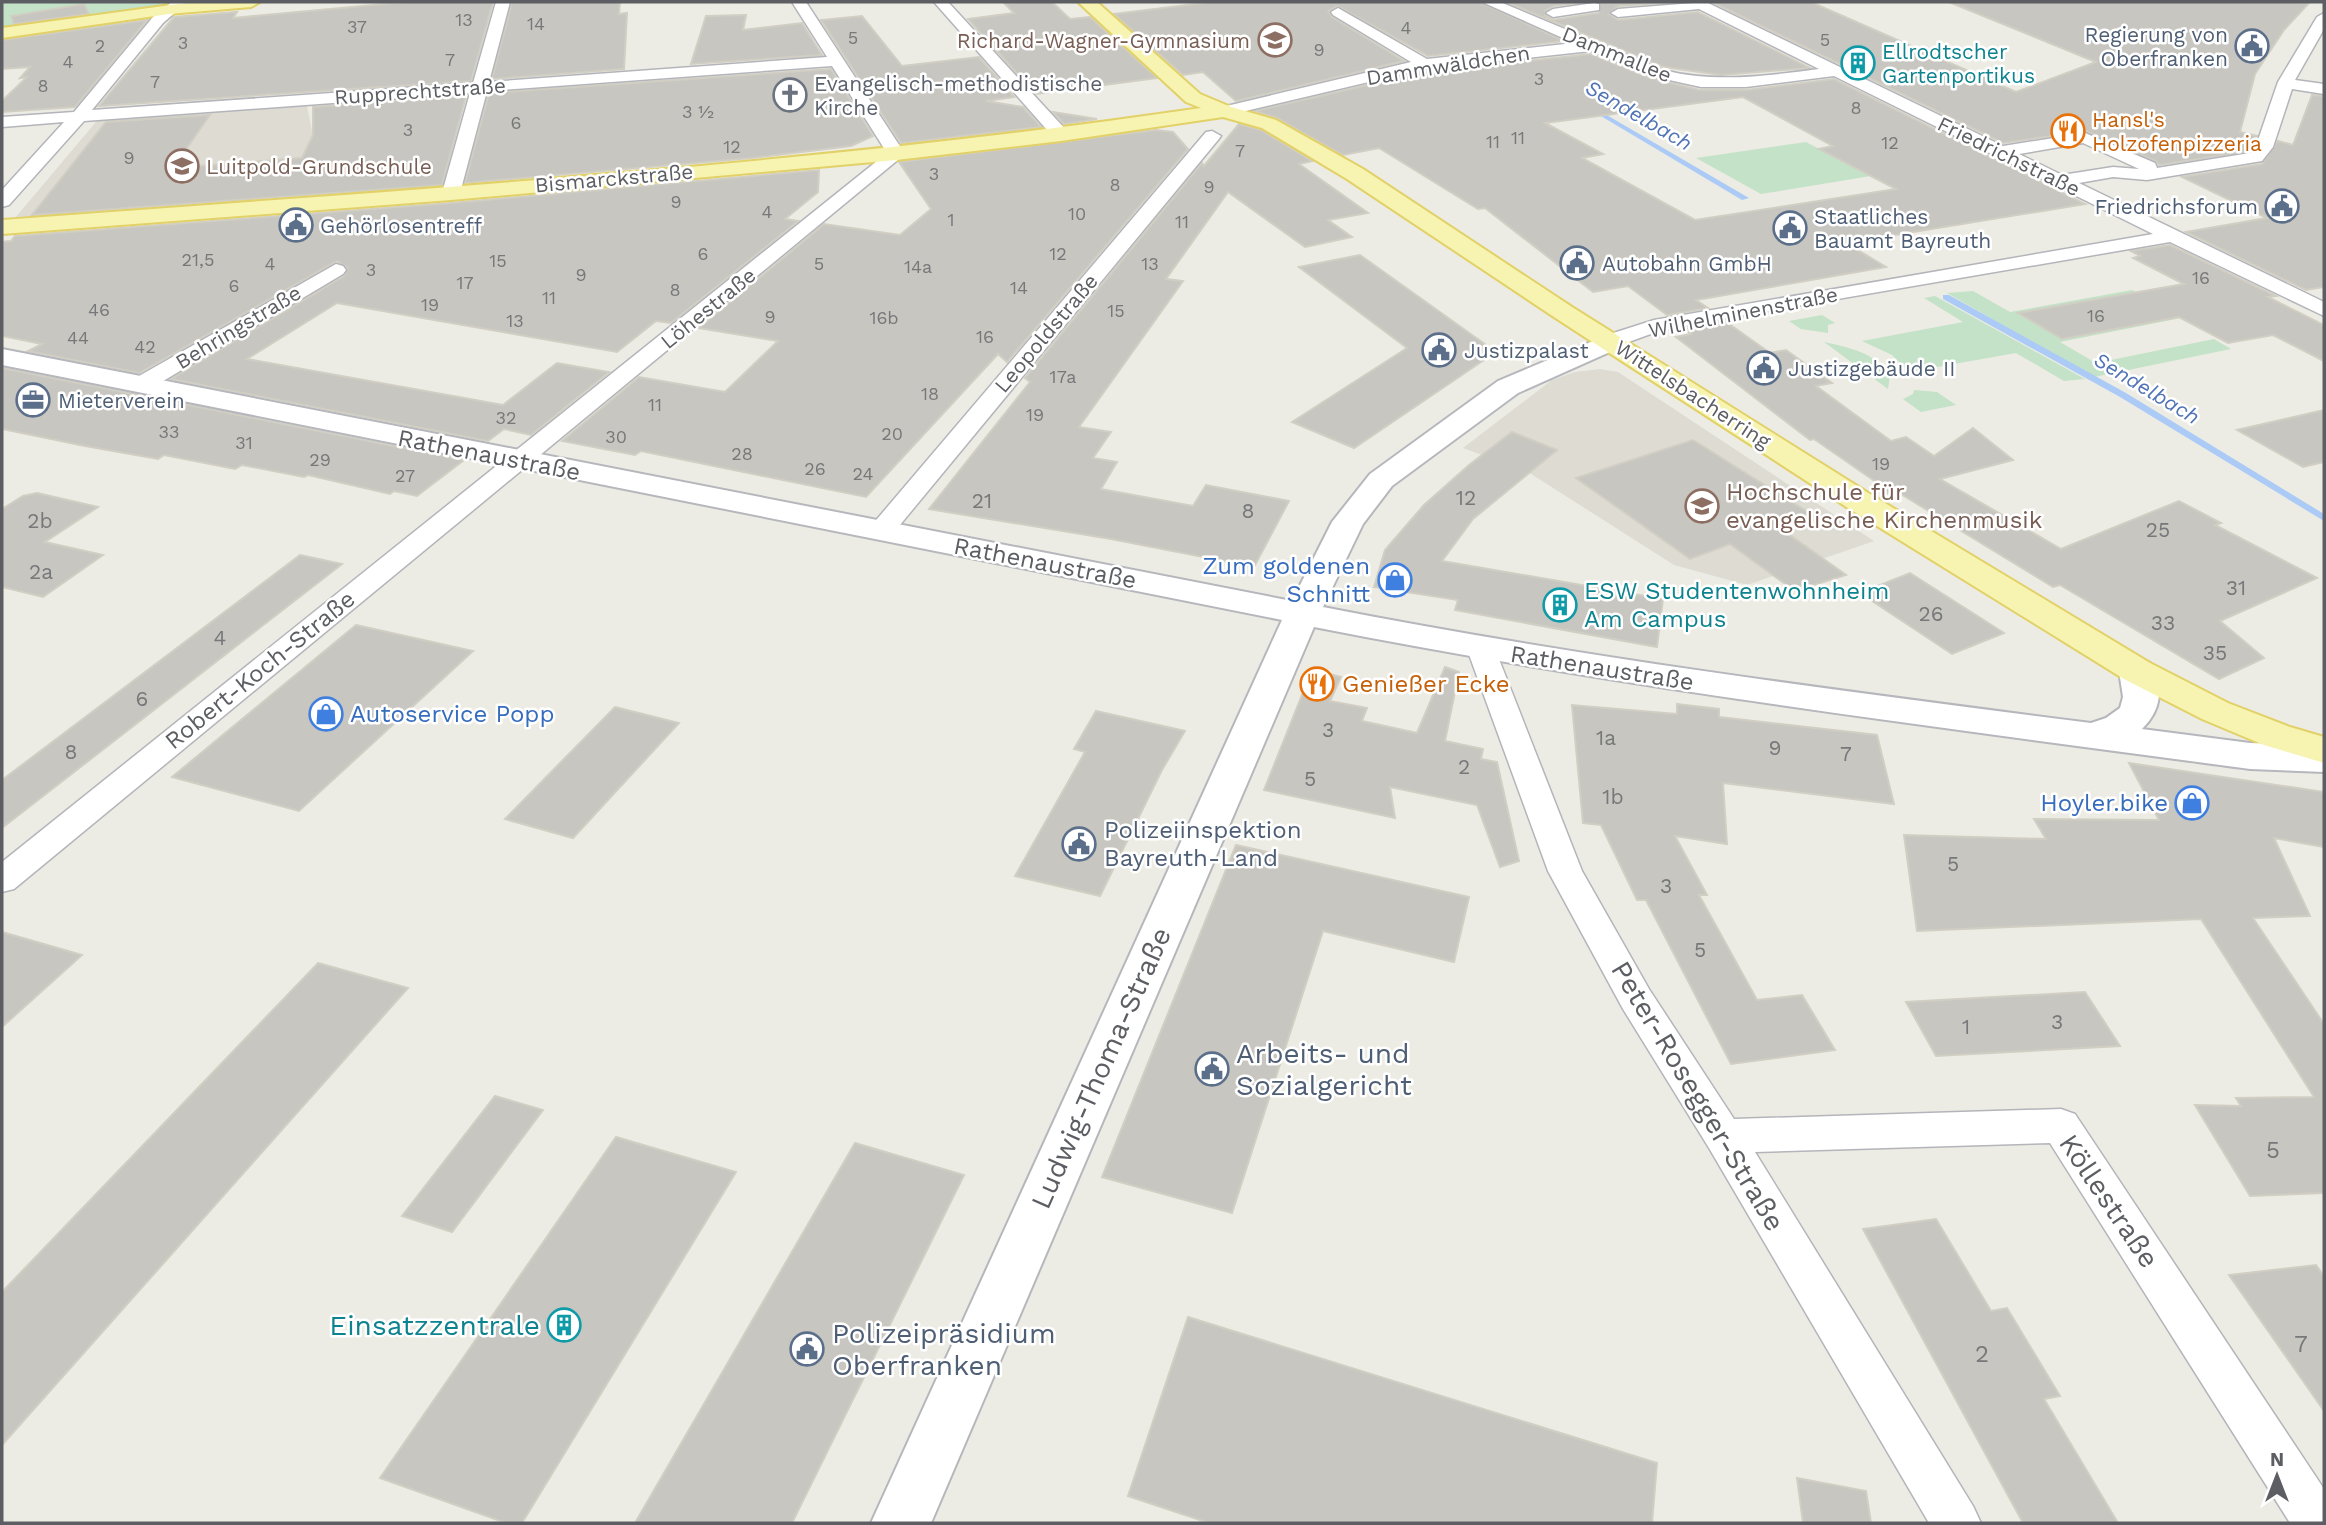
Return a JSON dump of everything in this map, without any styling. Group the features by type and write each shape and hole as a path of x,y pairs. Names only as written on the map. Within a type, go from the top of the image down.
{"main road":[{"path":"2,33 175,6 251,2"},
{"name":"Wittelsbacherring","path":"1087,2 1193,98 1224,111 1269,124 1288,134 1442,229 1563,312 1859,501 2137,671 2215,711 2277,736 2324,750"},
{"name":"Bismarckstraße","path":"2,228 896,154 1061,135 1224,111"},
{"name":"Wilhelminenstraße","path":"1302,615 1348,522 1381,480 1508,387 1612,341"},
{"name":"Rathenaustraße","path":"2,357 1480,649 1724,687 2250,756 2324,759"},
{"name":"Ludwig-Thoma-Straße","path":"901,1523 1302,615"},
{"path":"2095,734 2127,724 2136,715 2142,701 2142,687 2137,671"}],"street":[{"path":"451,192 503,2"},
{"path":"799,2 896,154"},
{"path":"941,2 1061,135"},
{"name":"Dammallee","path":"1489,2 1657,73 1701,82 1749,82 1835,71"},
{"path":"1618,13 1697,3"},
{"name":"Friedrichstraße","path":"1697,3 2324,310"},
{"path":"2,201 175,6"},
{"path":"1553,13 1594,7"},
{"path":"1338,12 1424,64"},
{"path":"2059,181 2113,172 2154,174 2256,158 2264,147 2286,83 2324,17"},
{"name":"Dammwäldchen","path":"1224,111 1424,64 1592,46"},
{"name":"Rupprechtstraße","path":"2,122 839,61"},
{"path":"2286,83 2323,88"},
{"name":"Leopoldstraße","path":"881,531 1212,136"},
{"path":"2000,152 2085,138 2154,174"},
{"name":"Löhestraße","path":"519,461 896,154"},
{"path":"2088,195 2144,186 2154,174"},
{"name":"Wilhelminenstraße","path":"1612,341 1654,326 1721,313 2172,236"},
{"name":"Behringstraße","path":"140,385 336,270"},
{"name":"Robert-Koch-Straße","path":"9,865 519,461"},
{"name":"Peter-Rosegger-Straße","path":"1480,649 1565,871 1636,999 1723,1136 1956,1523"},
{"name":"Köllestraße","path":"1723,1136 2061,1126 2318,1523"}],"shaded area":[{"name":"Luitpold-Grundschule","path":"306,101 313,136 296,196 15,218 101,116"},
{"name":"Hochschule für evangelische Kirchenmusik","path":"1600,369 1618,372 1874,541 1747,585 1674,565 1528,472 1463,448 1552,380 1575,372"}],"green space":[{"path":"2,2 168,2 167,5 2,28"},
{"path":"1806,142 1871,176 1761,194 1696,158"},
{"path":"2132,290 2181,318 2060,342 2096,363 2214,339 2231,349 2094,377 1947,293 1973,291 2010,312"},
{"path":"1935,296 2085,379 2064,381 2016,353 1909,372 1892,355 1862,341 1963,322 1924,298"},
{"path":"1822,315 1835,323 1828,325 1828,333 1801,329 1789,321"},
{"path":"1824,342 1870,356 1890,376 1888,389"},
{"path":"1914,390 1937,392 1956,405 1921,412 1903,399 1913,394"}],"building":[{"path":"406,2 493,2 471,81 99,106 174,17 237,12 233,18"},
{"path":"512,2 620,2 619,14 627,13 624,69 492,79"},
{"path":"1003,2 1052,2 1070,19 1090,17 1157,78 1036,94 968,19 1014,13"},
{"name":"Richard-Wagner-Gymnasium","path":"1212,2 1480,2 1564,41 1428,56 1337,6 1328,11 1332,17 1404,61 1236,101 1203,72 1183,75 1114,14"},
{"path":"1506,2 1584,2 1553,6 1545,11 1545,15 1553,20 1599,13 1600,2 1676,2 1618,6 1609,14 1618,20 1698,12 1810,68 1721,75 1664,67"},
{"path":"1712,2 1811,2 2016,92 2096,62 1949,2 2310,2 2284,30 2255,74 2240,132 2257,136 2249,151 2159,165 2156,161 2086,131 2003,143"},
{"path":"84,4 89,14 14,24 11,16"},
{"path":"746,15 743,30 802,23 822,55 691,64 706,16"},
{"path":"862,16 902,66 979,57 1014,97 986,101 1023,107 1041,127 901,143 821,20"},
{"path":"147,20 75,107 2,112 2,101 27,77 20,78 30,67 2,69 2,40"},
{"path":"1591,54 1650,78 1700,90 1746,90 1834,79 2085,204 1846,243 1886,267 1696,300 1708,308 1667,315 1628,286 1593,292 1485,208 1478,209 1379,148 1343,155 1277,118 1255,111 1424,72","holes":["1743,97 1833,146 1819,149 1896,189 1695,220 1582,158 1603,154 1545,123"]},
{"path":"831,69 873,136 851,146 752,158 465,183 489,93"},
{"path":"2312,95 2324,96 2324,287 2306,290 2186,232 2267,218 2182,177 2262,164 2278,141 2293,145"},
{"path":"466,96 442,185 32,215 106,122 210,115 173,168 302,158 313,135 313,107"},
{"path":"1053,112 1097,119 1064,124"},
{"path":"1239,124 1261,130 1312,161 1299,164 1368,213 1328,220 1352,237 1305,247 1228,192 1166,279 1183,281 1079,427 1111,432 1093,458 1117,462 1101,489 1193,506 1206,485 1289,501 1254,567 1111,539 929,509 1030,382 1025,378 1202,163 1204,166"},
{"path":"1156,130 1173,132 1188,149 1007,362 998,354 866,497 641,451 635,455 562,441 639,377 725,392 778,341 699,328 824,224 900,235 931,209 899,162"},
{"path":"819,170 818,192 785,219 798,221 671,323 656,321 617,352 337,303 247,359 503,405 557,363 609,372 531,435 504,429 488,441 171,379 344,276 348,268 337,261 139,373 28,351 42,344 2,336 2,242 11,241 15,236 451,203"},
{"path":"2170,245 2276,296 2268,297 2324,325 2324,361 2273,335 2228,343 2179,317 2062,339 2018,313 2184,284 2133,258 2140,256 2131,251"},
{"name":"Justizpalast","path":"1360,255 1486,345 1484,360 1354,448 1292,422 1407,348 1299,267"},
{"path":"1725,321 1770,353 1786,350 1832,383 1816,386 1891,441 1906,437 1934,456 1973,428 2013,460 1940,479 2061,549 2179,501 2221,523 2215,525 2317,578 2220,621 2264,658 2219,679 2060,585 2053,587 1896,491 1885,494 1883,491 1889,487 1880,481 1876,482 1814,439 1810,440 1676,337 1691,334 1685,329"},
{"path":"2,368 464,460 417,496 394,491 390,494 308,475 304,477 242,465 235,469 164,455 158,459 85,446 2,429"},
{"path":"2324,410 2324,462 2303,467 2237,430"},
{"path":"1512,432 1557,450 1473,519 1442,561 1663,599 1657,647 1455,610 1458,600 1374,587 1385,550 1424,505"},
{"path":"1693,440 1811,514 1777,526 1846,575 1795,591 1730,544 1690,559 1576,478"},
{"path":"37,493 98,507 45,542 103,555 43,597 2,587 2,509 23,496"},
{"path":"300,555 342,564 2,828 2,780"},
{"path":"1910,573 2004,633 1952,654 1860,593"},
{"name":"Autoservice Popp","path":"356,625 473,651 299,811 172,777"},
{"path":"1445,667 1459,672 1445,741 1483,749 1481,759 1497,762 1519,861 1500,867 1477,805 1390,787 1395,818 1264,790 1312,670 1341,677 1330,701 1367,708 1362,721 1417,733"},
{"path":"1677,704 1719,709 1719,717 1877,735 1894,804 1723,783 1727,844 1675,836 1707,895 1699,895 1757,1000 1802,995 1835,1050 1731,1064 1646,900 1637,900 1601,825 1583,823 1572,705 1677,714"},
{"path":"615,707 679,723 573,838 505,819"},
{"path":"1096,711 1185,731 1162,770 1100,896 1015,876 1085,752 1074,749"},
{"path":"2129,763 2324,792 2324,847 2274,838 2310,916 2253,918 2324,1024 2324,1193 2250,1196 2195,1105 2241,1106 2236,1098 2314,1097 2201,919 1917,931 1904,835 2046,839 2034,819 2159,820"},
{"name":"Arbeits- und Sozialgericht","path":"1236,845 1469,897 1454,962 1323,931 1232,1213 1102,1177"},
{"path":"2,932 82,955 2,1027"},
{"path":"318,963 408,988 2,1445 2,1292"},
{"path":"2085,992 2120,1046 1936,1056 1906,1002"},
{"path":"495,1096 543,1110 452,1232 402,1216"},
{"name":"Einsatzzentrale","path":"616,1137 736,1172 522,1523 506,1523 380,1478"},
{"name":"Polizeipräsidium Oberfranken","path":"855,1143 964,1175 792,1523 635,1523"},
{"path":"1936,1219 1991,1311 2007,1308 2060,1396 2044,1399 2118,1523 2023,1523 1863,1229"},
{"path":"2316,1265 2324,1276 2324,1411 2229,1275"},
{"path":"1188,1317 1657,1463 1652,1523 1209,1523 1128,1496"},
{"path":"1797,1478 1866,1491 1871,1523 1803,1523"}],"waterway":[{"name":"Sendelbach","path":"1591,108 1745,198"},
{"name":"Sendelbach","path":"1946,297 2123,395 2324,518"}],"place":[{"name":"Richard-Wagner-Gymnasium","path":"1275,40"},
{"name":"Regierung von Oberfranken","path":"2252,46"},
{"name":"Ellrodtscher Gartenportikus","path":"1858,63"},
{"name":"Evangelisch-methodistische Kirche","path":"790,95"},
{"name":"Hansl's Holzofenpizzeria","path":"2068,131"},
{"name":"Luitpold-Grundschule","path":"182,166"},
{"name":"Friedrichsforum","path":"2282,206"},
{"name":"Gehörlosentreff","path":"296,225"},
{"name":"Staatliches Bauamt Bayreuth","path":"1790,228"},
{"name":"Autobahn GmbH","path":"1577,263"},
{"name":"Justizpalast","path":"1439,350"},
{"name":"Justizgebäude II","path":"1764,368"},
{"name":"Mieterverein","path":"33,400"},
{"name":"Hochschule für evangelische Kirchenmusik","path":"1702,506"},
{"name":"Zum goldenen Schnitt","path":"1395,580"},
{"name":"ESW Studentenwohnheim Am Campus","path":"1560,605"},
{"name":"Genießer Ecke","path":"1317,684"},
{"name":"Autoservice Popp","path":"326,714"},
{"name":"Hoyler.bike","path":"2192,803"},
{"name":"Polizeiinspektion Bayreuth-Land","path":"1079,844"},
{"name":"Arbeits- und Sozialgericht","path":"1212,1069"},
{"name":"Einsatzzentrale","path":"564,1325"},
{"name":"Polizeipräsidium Oberfranken","path":"807,1349"}]}
